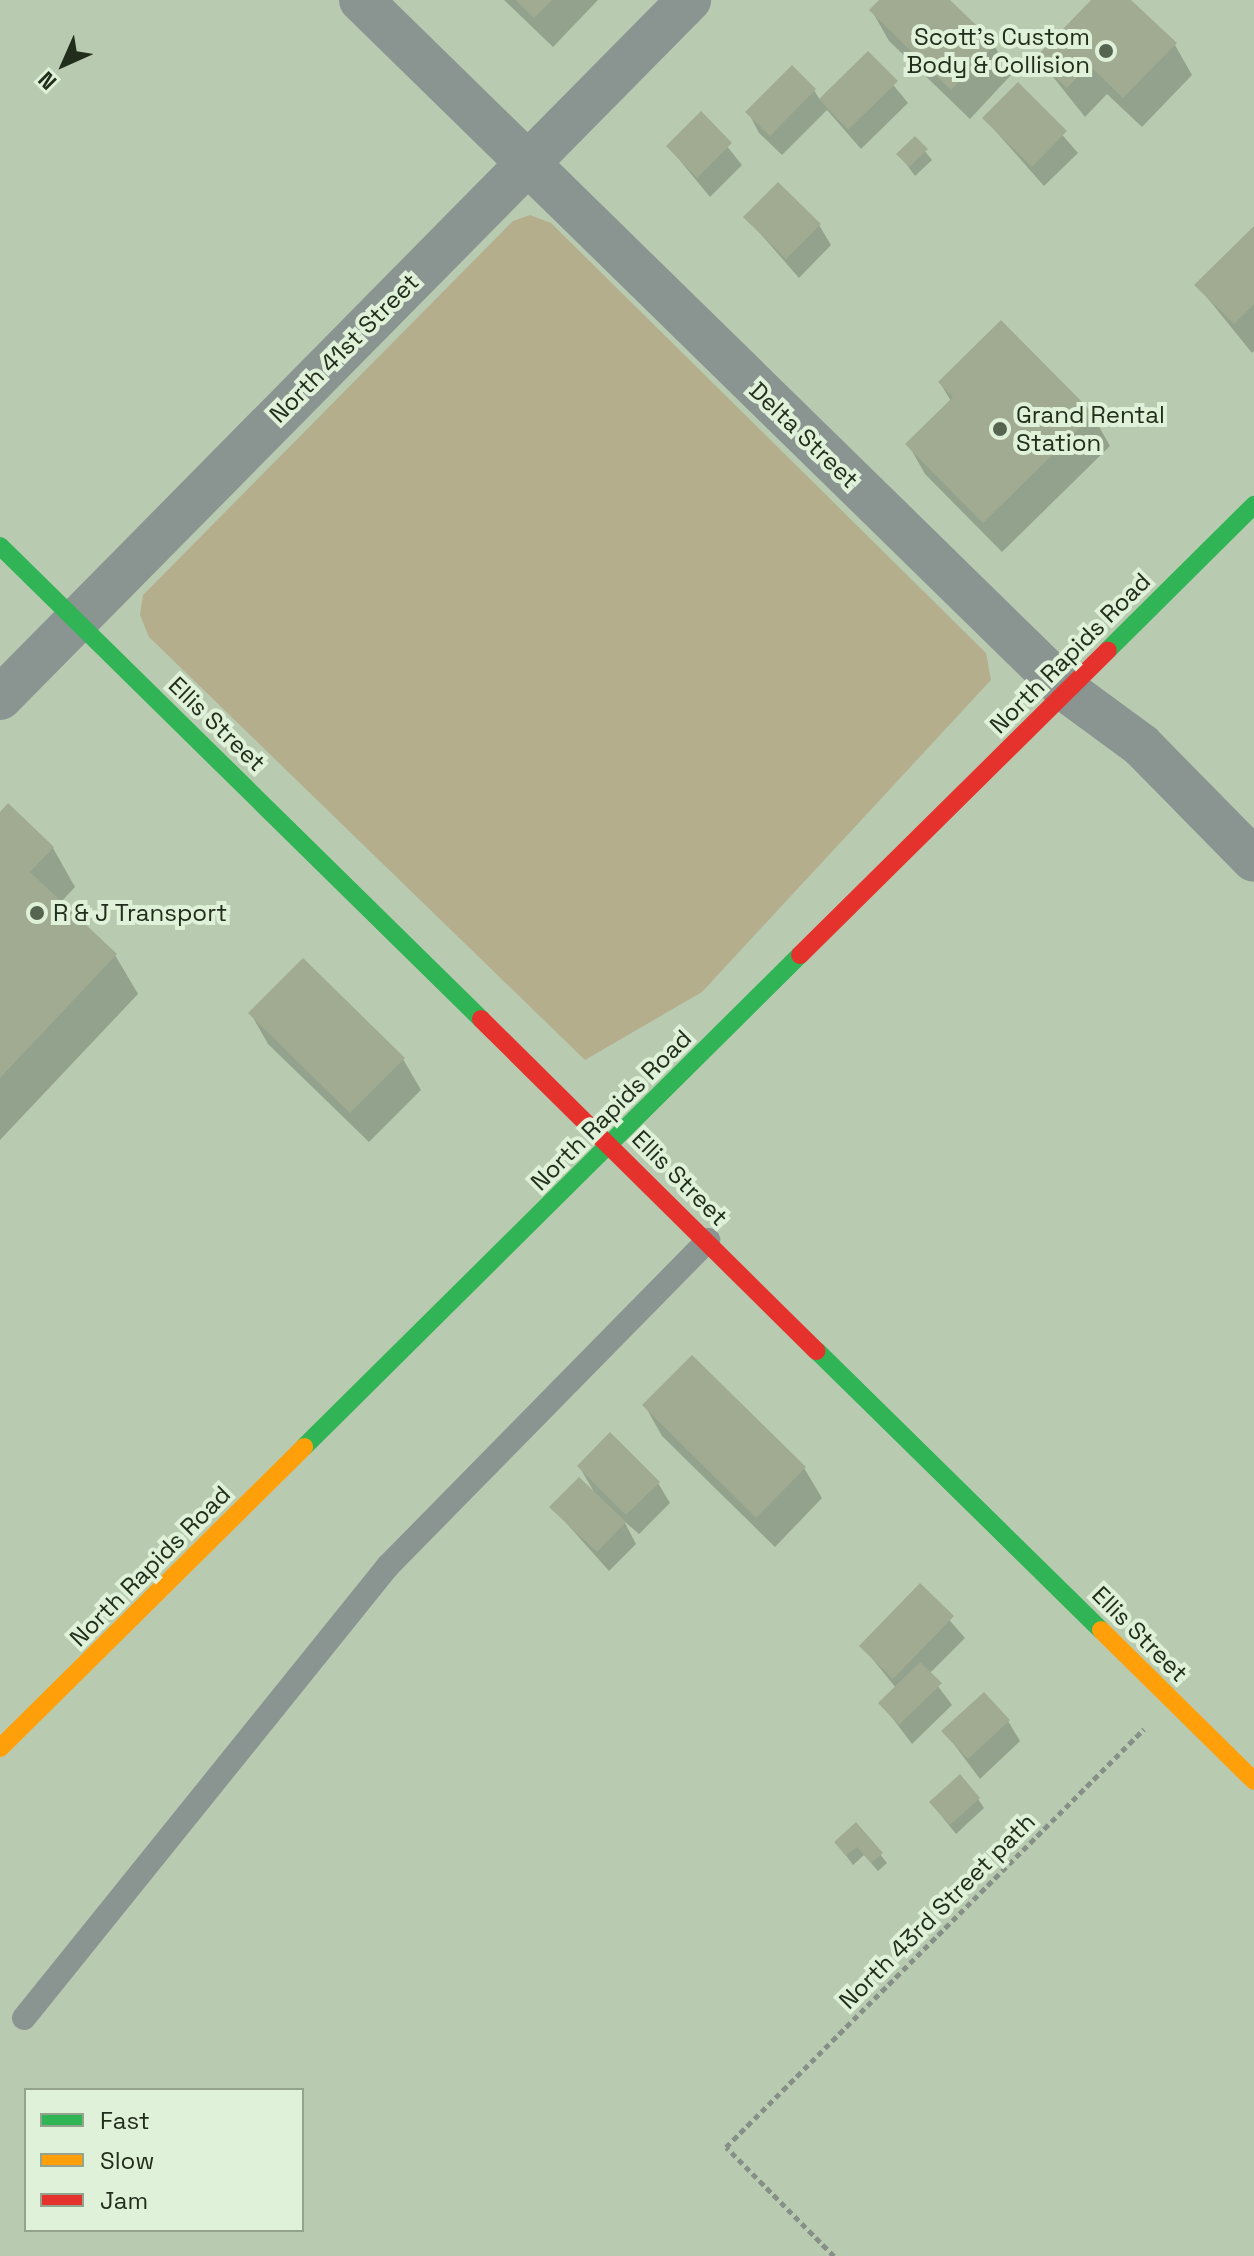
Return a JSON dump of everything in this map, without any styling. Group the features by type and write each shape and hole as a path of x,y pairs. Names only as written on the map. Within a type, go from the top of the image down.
{"street":[{"name":"Delta Street","path":"361,0 525,164 1066,690 1141,745 1254,860"},
{"name":"North 41st Street","path":"0,698 689,0"},
{"name":"North Rapids Road","path":"0,1748 1254,505"},
{"name":"Ellis Street","path":"0,546 612,1143 1254,1781"}],"lane":[{"path":"24,2018 388,1566 708,1240"}],"path":[{"name":"North 43rd Street path","path":"834,2256 726,2147 1173,1700"}],"shaded area":[{"path":"530,215 551,223 986,653 991,680 702,992 585,1060 149,637 140,615 143,595 513,221"}],"building":[{"path":"516,0 552,0 534,18"},
{"path":"879,0 950,0 996,44 951,90 869,10"},
{"name":"Scott's Custom Body & Collision","path":"1091,0 1131,0 1177,43 1123,98 1089,65 1067,88 1035,58"},
{"path":"868,51 898,81 848,130 819,99"},
{"path":"792,65 816,89 770,136 745,112"},
{"path":"1018,82 1067,131 1032,167 982,118"},
{"path":"701,111 732,143 697,178 666,146"},
{"path":"915,136 928,149 909,167 896,154"},
{"path":"778,182 821,224 786,259 743,217"},
{"path":"1254,226 1254,304 1234,324 1194,285"},
{"name":"Grand Rental Station","path":"1001,320 1094,414 983,523 905,444 953,397 938,382"},
{"name":"R & J Transport","path":"8,803 54,847 30,872 117,954 0,1078 0,812"},
{"path":"303,958 405,1058 350,1113 248,1013"},
{"path":"692,1355 806,1467 756,1518 642,1405"},
{"path":"610,1432 660,1482 626,1515 577,1466"},
{"path":"579,1477 626,1522 597,1552 549,1507"},
{"path":"920,1583 954,1616 893,1679 859,1646"},
{"path":"920,1662 942,1683 899,1725 878,1703"},
{"path":"984,1692 1010,1720 968,1759 941,1731"},
{"path":"960,1774 980,1798 950,1825 929,1802"},
{"path":"856,1822 883,1853 871,1863 857,1847 846,1856 834,1842"}],"traffic: fast":[{"path":"1108,650 1254,505"},
{"path":"0,546 481,1019"},
{"path":"304,1447 800,955"},
{"path":"817,1351 1101,1630"}],"traffic: slow":[{"path":"0,1748 304,1447"},
{"path":"1101,1630 1254,1781"}],"traffic: jam":[{"path":"800,955 1108,650"},
{"path":"481,1019 817,1351"}],"place":[{"name":"Scott's Custom Body & Collision","path":"1106,51"},
{"name":"Grand Rental Station","path":"1000,429"},
{"name":"R & J Transport","path":"37,913"}]}
